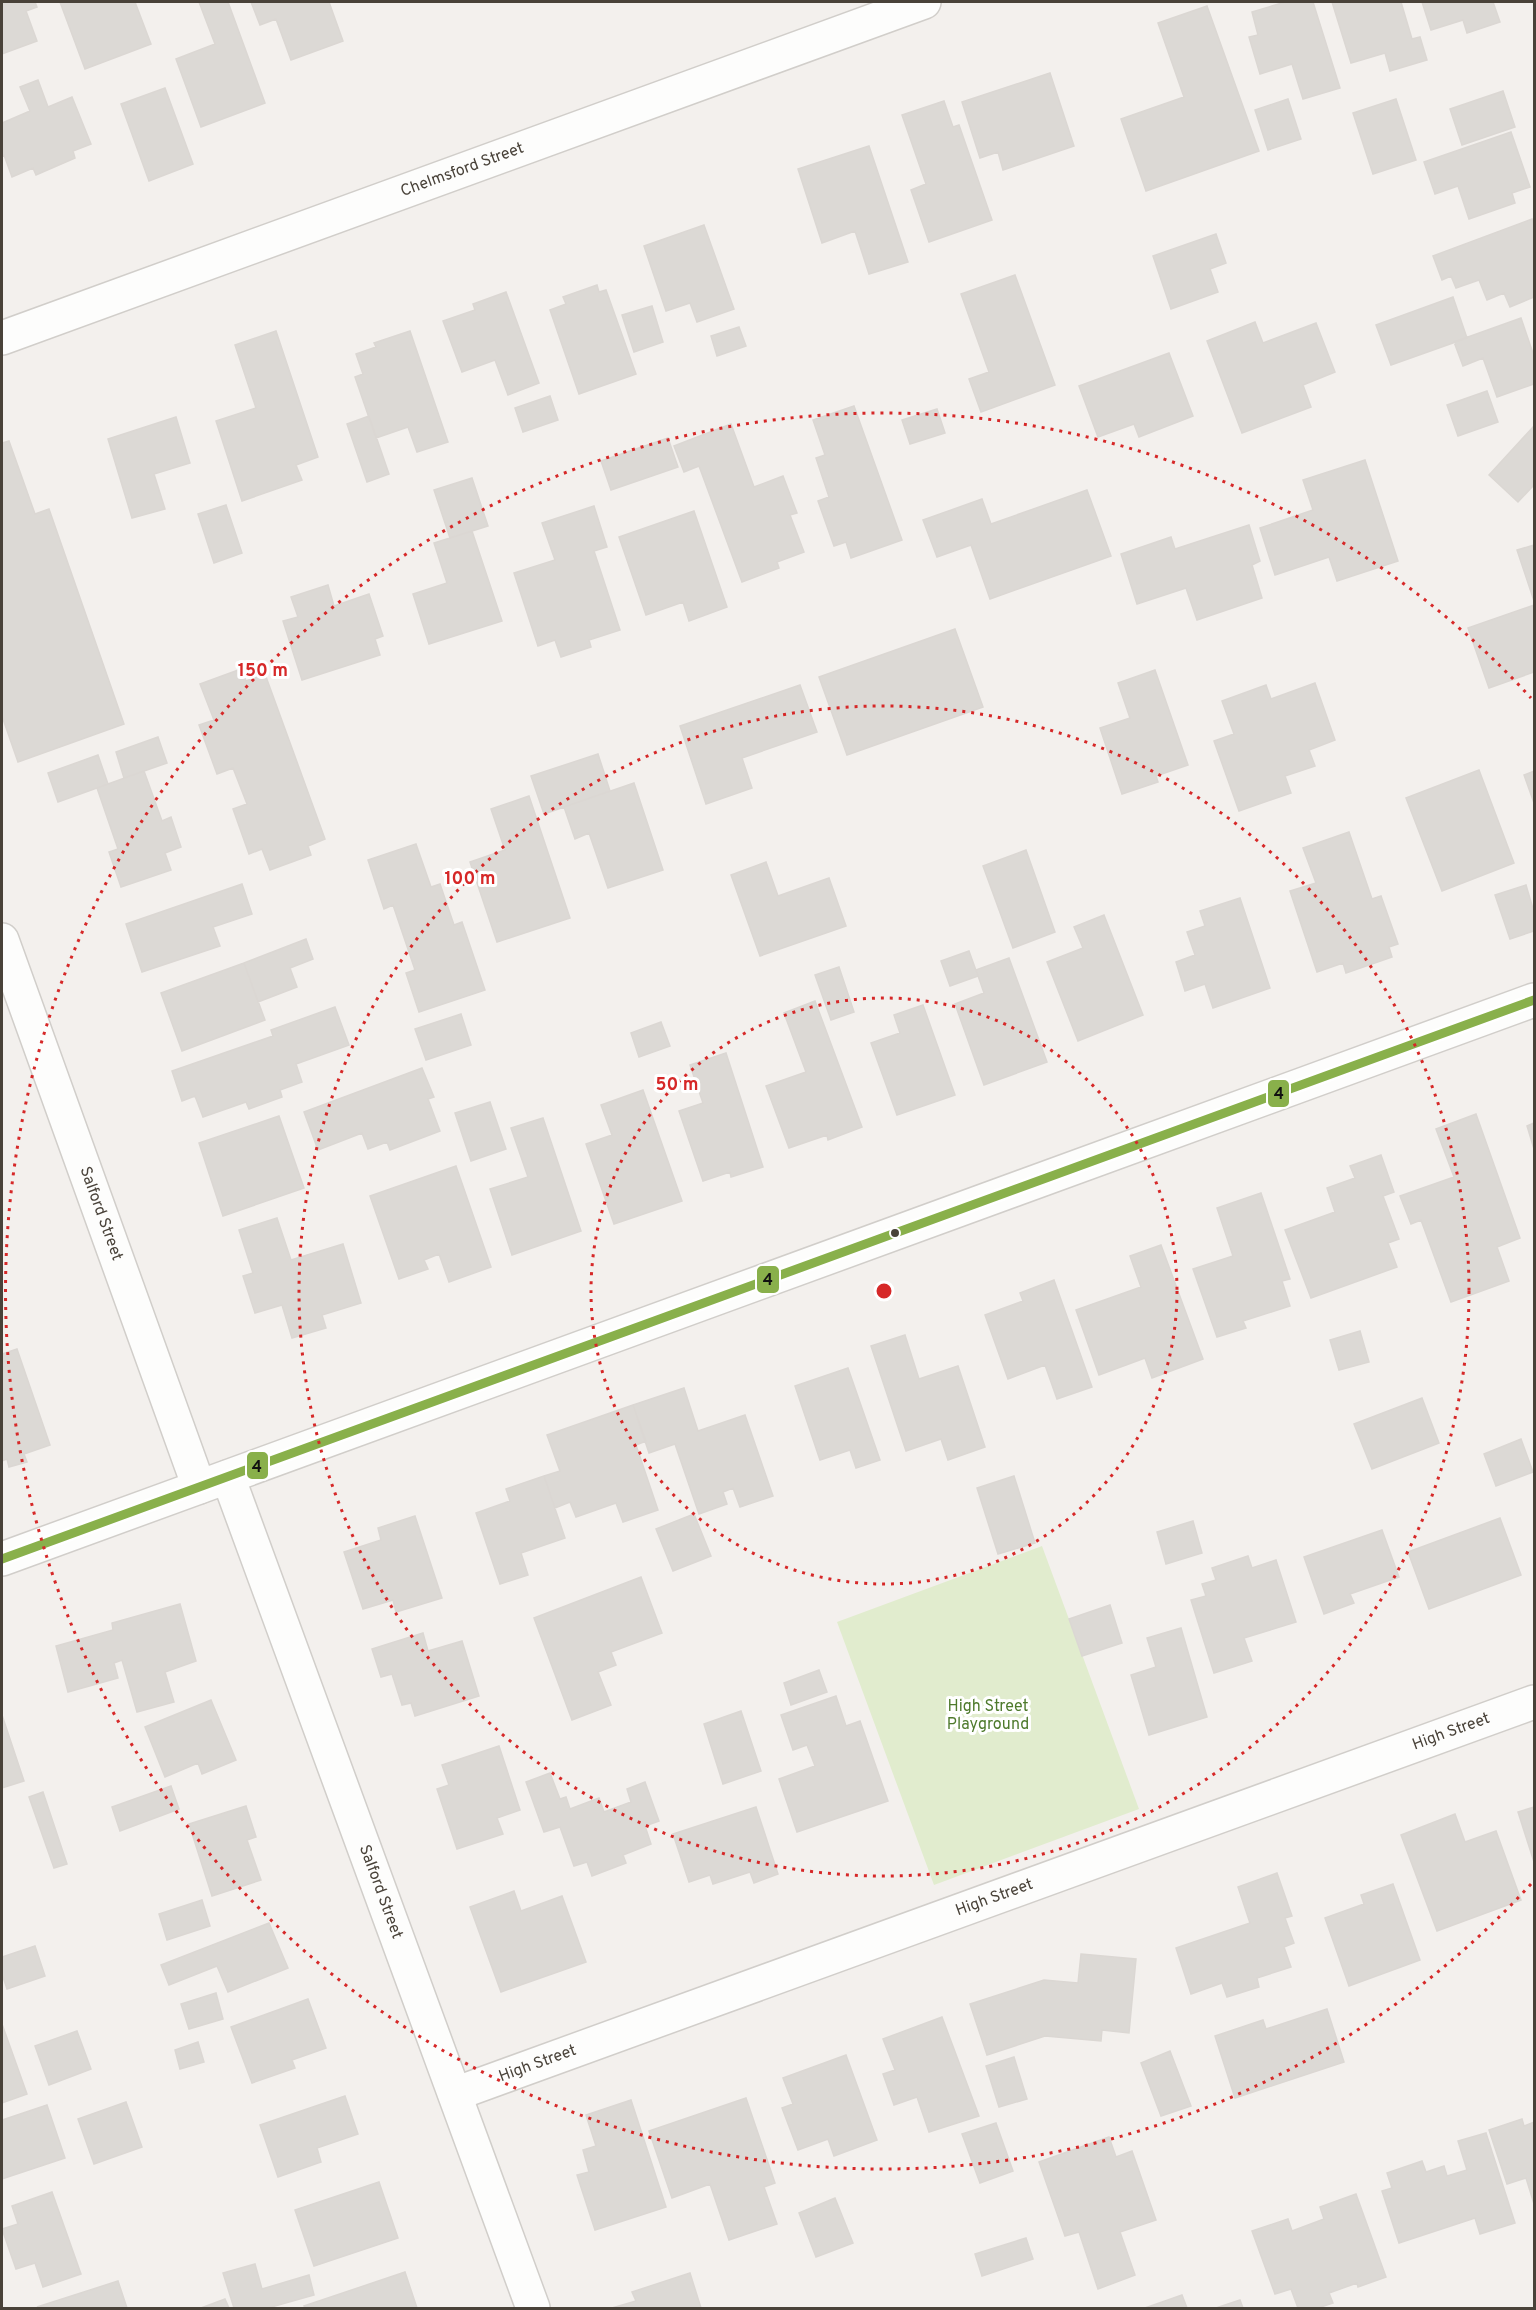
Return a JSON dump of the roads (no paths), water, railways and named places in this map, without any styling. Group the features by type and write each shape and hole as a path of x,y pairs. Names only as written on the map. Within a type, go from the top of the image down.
{"street":[{"name":"Chelmsford Street","path":"2,338 924,2"},
{"name":"Salford Street","path":"2,940 455,2094 533,2308"},
{"path":"2,1559 1534,1000"},
{"name":"High Street","path":"455,2094 1534,1702"}],"park label":[{"name":"High Street Playground","path":"988,1716"}]}
